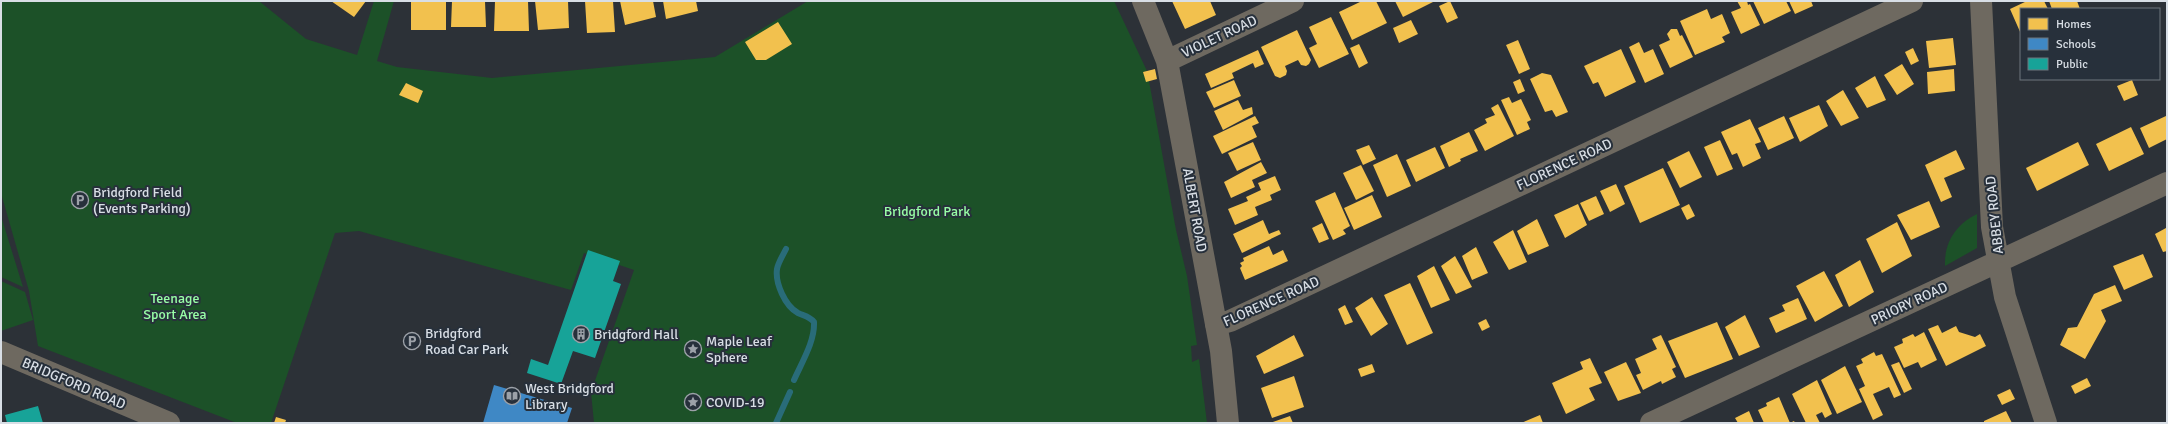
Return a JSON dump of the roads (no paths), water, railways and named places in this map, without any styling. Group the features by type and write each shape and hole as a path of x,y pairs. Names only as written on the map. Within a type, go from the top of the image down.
{"street":[{"name":"ALBERT ROAD","path":"1143,1 1167,60 1221,351 1228,423"},
{"name":"VIOLET ROAD","path":"1167,60 1293,1"},
{"name":"FLORENCE ROAD","path":"1216,325 1230,322 1912,1"},
{"name":"ABBEY ROAD","path":"1981,1 1992,227 2005,297 2046,423"},
{"name":"PRIORY ROAD","path":"1651,423 2167,183"},
{"name":"BRIDGFORD ROAD","path":"1,352 169,423"}],"waterway":[{"path":"786,249 777,269 779,287 785,300 793,310 808,317 814,322 814,329 810,344 794,380"},
{"path":"776,423 790,392"}],"place":[{"name":"Bridgford Field (Events Parking)","path":"80,200"},
{"name":"Bridgford Hall","path":"581,334"},
{"name":"Bridgford Road Car Park","path":"412,341"},
{"name":"Maple Leaf Sphere","path":"693,349"},
{"name":"West Bridgford Library","path":"512,396"},
{"name":"COVID-19","path":"693,402"}],"park label":[{"name":"Bridgford Park","path":"927,211"},
{"name":"Teenage Sport Area","path":"175,306"}]}
